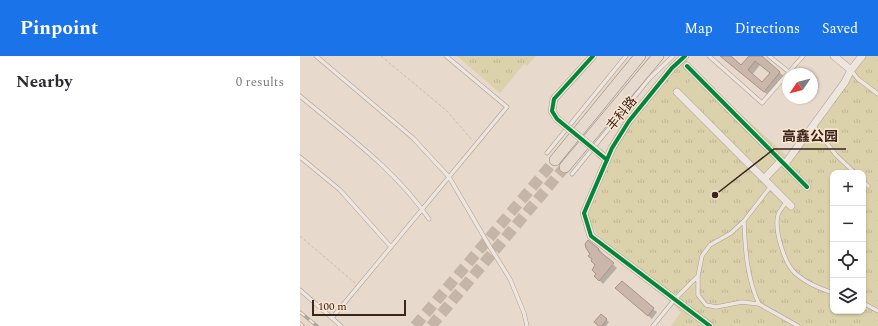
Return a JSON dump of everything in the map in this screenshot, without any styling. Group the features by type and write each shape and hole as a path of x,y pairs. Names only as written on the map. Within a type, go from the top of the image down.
{"main road":[{"name":"丰科路","path":"551,157 640,56"},
{"name":"丰科路","path":"568,171 658,56"}],"street":[{"path":"593,56 554,100 552,111 557,119 607,160"},
{"path":"685,56 672,68 629,121 612,148 584,213 591,236 710,326"},
{"path":"834,56 851,70"},
{"path":"764,179 783,162 813,125 862,56"},
{"path":"687,66 807,187"},
{"path":"677,92 788,204"}],"lane":[{"path":"316,56 413,138 449,176 510,279 524,313 527,326"},
{"path":"332,318 507,107 446,56"},
{"name":"丰科路","path":"551,157 626,56"},
{"name":"丰科路","path":"568,171 649,79 673,56"},
{"path":"709,56 762,103 782,80"},
{"path":"769,56 784,68"},
{"path":"792,68 803,56"},
{"path":"851,70 858,79 878,94"},
{"path":"300,96 389,170 429,218"},
{"path":"813,125 836,155 852,170"},
{"path":"300,156 340,190 391,247"},
{"path":"771,186 744,221 731,233 710,245 702,256 698,276 698,295 706,305 716,307 742,302 759,304 798,326"},
{"path":"788,204 778,216 778,232 781,250 794,272 813,286 830,292"},
{"path":"744,221 747,255 754,293 759,304"},
{"path":"653,326 675,299 698,276"},
{"path":"300,290 340,326"},
{"path":"866,305 878,311"}],"path":[{"path":"381,56 446,110 476,144"},
{"path":"300,236 359,286"}],"green space":[{"path":"457,56 536,56 527,66 524,64 500,93"},
{"path":"858,56 878,56 878,326 671,326 681,312 596,233 587,216 618,143 667,78 686,60 732,106 787,156"},
{"path":"693,78 709,96 700,104 684,87"},
{"path":"714,101 732,119 722,129 704,111"},
{"path":"737,123 755,141 745,151 727,133"},
{"path":"757,144 775,163 765,173 747,154"}],"building":[{"path":"720,56 731,56 741,65 749,56 762,56 780,72 764,92","holes":["755,61 770,73 762,82 748,70"]},
{"path":"588,240 614,263 599,281 594,276 596,274 592,270 595,265 591,261 592,259 588,256 590,254 585,244"},
{"path":"622,281 654,308 648,316 615,288"},
{"path":"601,314 607,319 602,326 599,326 594,322"}],"tunnel":[{"path":"415,326 555,160"},
{"path":"431,326 565,167"}],"railway":[{"path":"300,312 317,326"},
{"path":"300,323 303,326"}],"cycle path":[{"path":"593,56 554,99 552,111 557,119 607,160"},
{"path":"685,56 672,68 629,121 612,148 584,213 591,236 710,326"},
{"path":"687,66 807,187"}],"place":[{"name":"高鑫公园","path":"715,195"}]}
